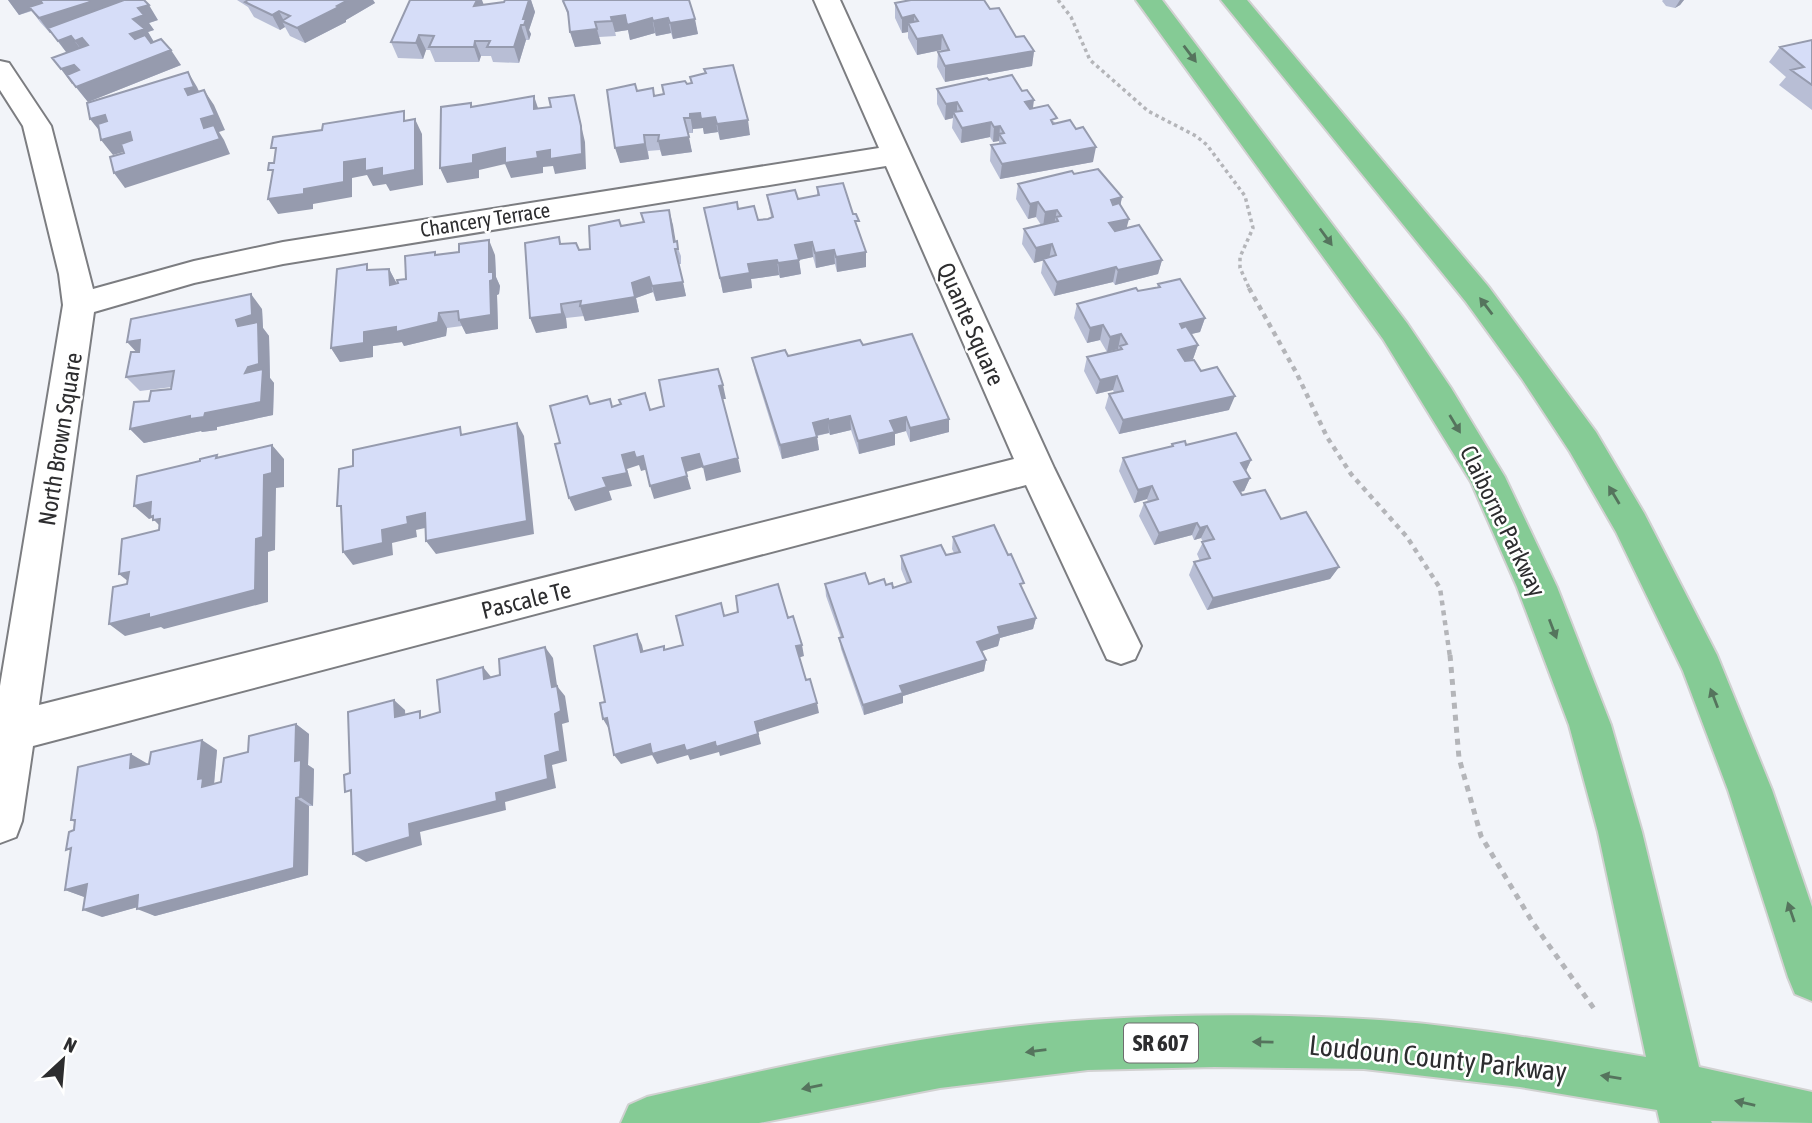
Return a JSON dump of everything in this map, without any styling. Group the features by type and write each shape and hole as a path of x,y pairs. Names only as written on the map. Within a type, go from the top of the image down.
{"main road":[{"name":"Claiborne Parkway","path":"1149,0 1395,331 1487,477 1536,587 1590,725 1624,846 1682,1105"},
{"path":"1234,0 1477,295 1534,370 1624,512 1665,589 1702,668 1750,790 1812,977"},
{"name":"Loudoun County Parkway","path":"647,1123 787,1091 940,1063 1088,1045 1214,1042 1364,1044 1520,1062 1682,1105 1812,1118"}],"street":[{"name":"Quante Square","path":"827,0 1036,468 1121,646"},
{"name":"North Brown Square","path":"0,69 37,126 75,274 79,305 16,731 0,821"},
{"name":"Chancery Terrace","path":"79,305 194,272 283,253 895,155"},
{"name":"Pascale Te","path":"16,731 1036,468"}],"path":[{"path":"1058,0 1071,18 1090,60 1148,111 1208,145 1245,196 1253,228 1240,257 1240,268 1254,298 1351,474 1408,537 1440,588 1449,646 1460,758 1482,836 1533,923 1595,1010"}],"building":[{"path":"40,0 90,2 39,18 29,7 42,3"},
{"path":"124,0 144,0 149,5 138,8 144,15 133,19 145,29 130,34 135,39 145,35 151,43 161,39 171,50 76,87 67,75 79,70 74,65 61,69 52,58 88,45 82,38 75,41 71,36 58,41 48,28"},
{"path":"348,0 297,28 282,21 290,16 279,11 272,15 245,2"},
{"path":"410,0 477,0 474,6 505,0 529,0 523,19 526,19 524,25 521,25 514,47 487,47 490,41 475,41 474,47 429,47 434,36 419,35 416,43 391,42"},
{"path":"689,0 695,19 670,23 668,18 653,21 652,18 627,25 625,15 611,17 612,21 595,22 597,29 570,32 568,12 563,1"},
{"path":"911,0 984,0 990,9 999,8 1016,37 1024,36 1034,51 945,66 938,52 949,50 942,35 917,39 908,23 918,21 914,15 902,18 895,3"},
{"path":"1812,40 1812,85 1791,70 1804,67 1780,47"},
{"path":"733,65 748,120 717,124 715,117 701,119 700,113 690,114 690,118 684,118 689,137 658,141 659,135 644,135 645,144 615,148 607,90 635,84 637,91 653,88 654,96 664,94 662,85 685,81 687,84 692,83 690,77 706,73 704,69"},
{"path":"188,72 194,87 185,89 188,95 204,90 215,115 201,119 204,128 214,125 220,139 114,173 110,157 124,153 121,144 132,140 130,132 101,140 98,124 107,121 105,115 90,119 87,103"},
{"path":"1012,75 1022,91 1027,90 1034,100 1025,102 1030,109 1048,105 1057,118 1051,120 1053,124 1070,120 1076,129 1083,127 1096,147 1002,164 991,145 1005,143 999,134 1004,133 1000,126 994,127 991,122 962,128 953,112 962,111 957,102 946,104 937,89"},
{"path":"574,95 581,126 582,154 550,159 550,150 537,152 538,158 505,163 505,148 473,155 473,163 440,168 441,107 471,103 471,107 534,96 534,109 551,107 549,98"},
{"path":"404,111 404,121 415,119 415,170 382,176 382,168 365,171 365,159 344,162 344,182 304,189 304,194 268,199 273,170 268,170 269,163 274,163 276,148 271,148 273,137 322,130 323,124"},
{"path":"1098,169 1122,197 1111,200 1113,205 1119,203 1129,219 1109,223 1115,231 1139,225 1162,260 1118,270 1116,267 1057,282 1043,259 1056,255 1052,244 1036,248 1024,229 1058,221 1056,217 1061,216 1057,210 1045,212 1038,202 1030,204 1018,184 1072,171 1074,174"},
{"path":"843,183 853,214 856,214 859,221 855,221 866,252 836,257 834,250 815,253 812,242 795,245 799,260 748,264 750,273 720,278 704,208 737,202 738,209 754,206 758,220 768,219 773,217 767,195 795,190 798,199 819,195 817,187"},
{"path":"669,210 683,282 652,286 649,277 632,283 635,297 580,306 581,301 561,304 562,314 530,318 525,243 559,237 560,244 576,243 579,250 590,249 589,226 619,220 621,226 644,222 641,213"},
{"path":"489,240 489,272 493,272 493,280 490,281 491,315 459,320 458,311 439,313 438,322 396,332 396,327 364,332 364,343 331,348 337,269 367,264 367,270 389,269 390,285 398,283 397,280 406,279 405,256 459,252 459,244"},
{"path":"1180,279 1205,318 1180,324 1182,328 1186,326 1198,345 1178,350 1185,361 1194,360 1201,371 1217,367 1235,396 1123,420 1109,394 1123,391 1117,376 1100,380 1087,357 1122,349 1120,346 1127,344 1121,334 1110,337 1103,325 1090,328 1077,304 1136,288 1138,291 1160,287 1158,284"},
{"path":"251,294 252,315 236,320 238,326 258,322 259,364 248,367 245,373 263,369 261,402 205,413 204,417 190,419 190,416 130,429 134,402 149,401 151,391 171,389 174,371 126,377 131,352 139,352 140,340 127,342 131,319"},
{"path":"912,334 949,419 910,428 906,417 890,421 895,432 858,441 850,416 828,419 813,423 817,437 780,445 752,358 785,350 788,356 860,340 863,345"},
{"path":"718,369 723,385 719,386 738,458 703,467 699,454 682,458 687,476 650,486 643,456 636,458 634,452 622,455 627,473 603,478 607,487 569,498 555,444 560,443 550,406 587,396 590,404 610,399 612,407 621,404 619,400 645,393 650,410 664,406 659,380"},
{"path":"517,423 527,521 426,541 425,513 407,517 408,524 382,530 383,543 343,552 341,506 337,506 339,469 353,466 353,450 460,427 461,435"},
{"path":"1236,433 1251,460 1241,463 1250,478 1234,482 1242,495 1265,490 1281,519 1306,512 1339,567 1213,598 1194,562 1210,558 1202,542 1214,539 1207,526 1200,528 1197,523 1159,533 1144,503 1158,499 1152,486 1138,490 1123,458 1185,441 1186,445"},
{"path":"272,445 272,473 264,475 263,537 256,539 255,590 149,618 149,614 109,624 113,587 127,584 129,572 119,574 122,539 159,530 160,519 153,520 153,516 150,517 151,502 134,506 137,476 217,455 216,458"},
{"path":"994,525 1008,555 1011,554 1024,583 1020,584 1036,618 998,627 1000,634 977,642 986,660 900,686 903,693 863,705 839,638 843,637 825,584 865,573 869,584 884,579 886,585 892,583 893,588 911,582 901,556 941,545 946,555 960,552 953,537"},
{"path":"778,584 788,618 793,616 802,645 796,646 806,680 810,679 817,703 755,722 758,734 716,747 715,742 686,751 684,745 652,754 650,744 614,755 607,718 603,719 600,703 605,702 594,646 637,634 641,652 664,646 664,650 683,645 676,616 721,603 724,616 738,612 736,596"},
{"path":"545,647 552,687 557,686 561,711 555,714 560,751 545,756 548,779 496,793 497,801 409,824 410,837 353,854 351,790 345,792 344,775 350,773 348,712 394,700 395,717 420,711 420,718 440,712 437,680 483,667 484,679 500,675 499,659"},
{"path":"296,724 295,761 301,760 300,797 296,798 294,868 137,909 138,895 83,910 87,884 65,890 71,848 66,850 69,832 74,830 75,820 71,820 78,767 131,754 130,768 149,764 151,752 202,740 198,779 203,778 202,787 221,782 224,758 248,752 249,736"}]}
